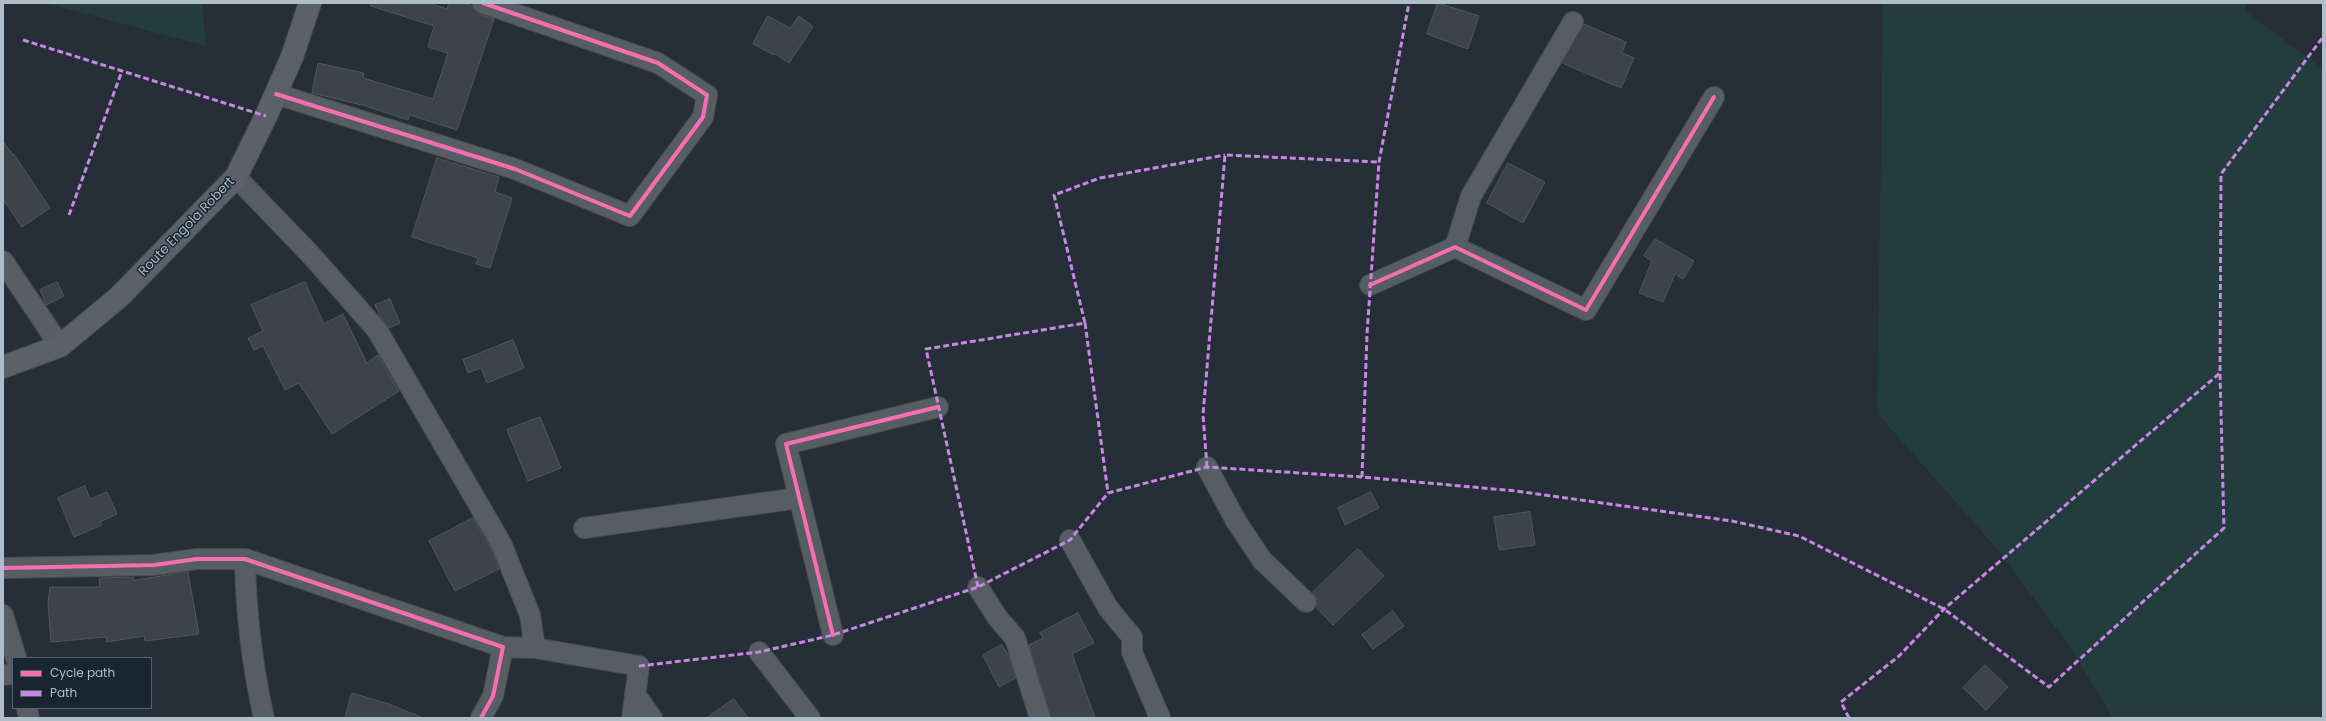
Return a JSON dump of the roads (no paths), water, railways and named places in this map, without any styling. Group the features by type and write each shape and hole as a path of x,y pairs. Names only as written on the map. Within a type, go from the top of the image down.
{"street":[{"name":"Route Engola Robert","path":"3,366 60,346 119,297 236,177 292,57 310,3"},
{"path":"276,94 515,169 630,216 703,117 707,95 658,63 483,3"},
{"path":"1370,285 1455,247 1471,196 1573,22"},
{"path":"1455,247 1586,310 1714,97"},
{"path":"236,177 311,256 377,330 501,543 530,615 534,648"},
{"path":"3,261 60,346"},
{"path":"833,635 786,444 938,407"},
{"path":"1207,467 1236,521 1262,560 1306,602"},
{"path":"584,528 799,498"},
{"path":"1070,540 1108,608 1132,637 1132,652 1160,718"},
{"path":"3,568 154,565 197,559 245,559 503,647 534,648 639,666 632,718"},
{"path":"245,559 246,600 253,667 264,718"},
{"path":"978,587 997,617 1015,638 1040,718"},
{"path":"3,615 16,657"},
{"path":"481,718 493,696 503,647"},
{"path":"758,652 810,718"},
{"path":"635,694 652,718"}]}
